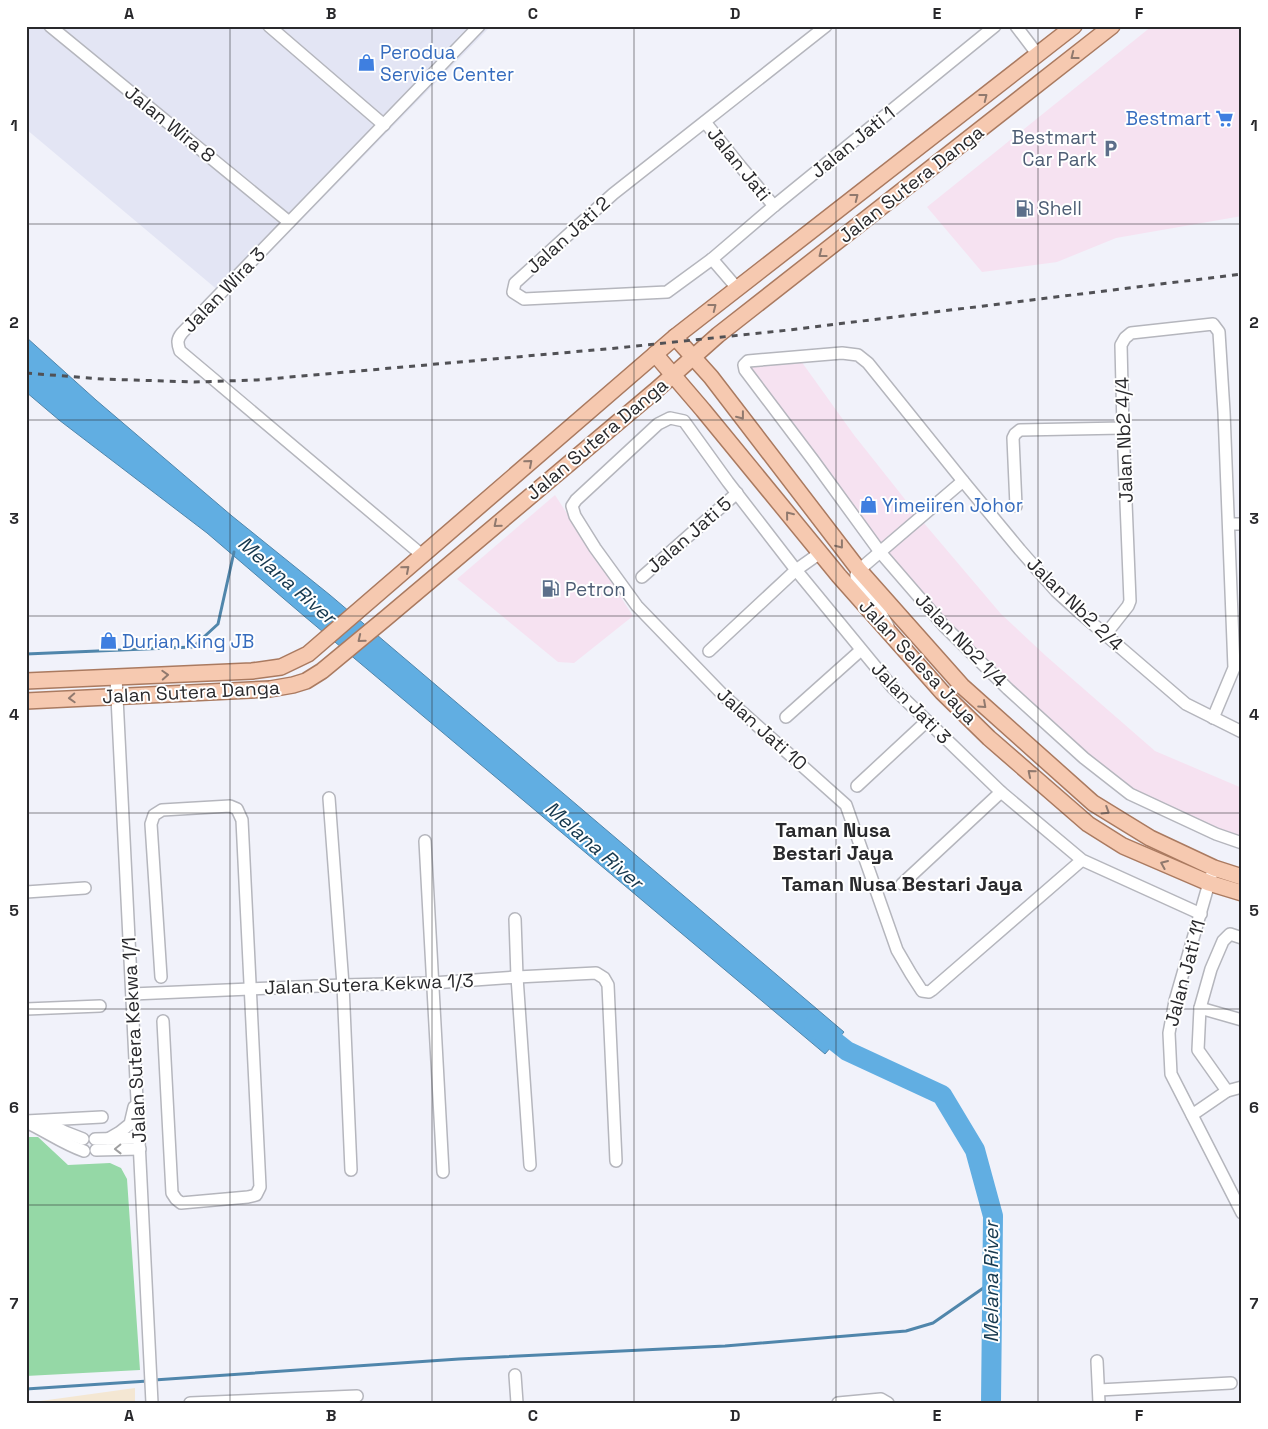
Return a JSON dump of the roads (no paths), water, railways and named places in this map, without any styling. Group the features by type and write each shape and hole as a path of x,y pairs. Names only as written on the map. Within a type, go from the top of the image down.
{"main road":[{"name":"Jalan Sutera Danga","path":"26,681 252,671 282,667 308,654 675,337 1074,26"},
{"name":"Jalan Sutera Danga","path":"26,701 270,689 306,682 336,660 654,392 718,334 1112,26"},
{"path":"711,377 710,352 718,334"},
{"name":"Jalan Selesa Jaya","path":"675,337 711,377 859,570 962,686 1093,803 1150,838 1214,868 1242,877"},
{"name":"Jalan Selesa Jaya","path":"655,354 820,553 892,636 942,692 989,738 1088,824 1123,846 1209,883 1242,894"},
{"path":"654,392 678,391 684,393 703,410"}],"street":[{"name":"Jalan Wira 8","path":"50,26 289,222"},
{"path":"269,26 384,125"},
{"name":"Jalan Wira 3","path":"422,556 180,351 177,345 182,332 479,26"},
{"name":"Jalan Jati 2","path":"712,259 667,292 524,299 513,292 515,283 613,194 826,26"},
{"name":"Jalan Jati 1","path":"712,259 774,206 995,26"},
{"path":"1016,26 1038,55"},
{"name":"Jalan Jati","path":"705,122 774,206"},
{"path":"712,259 737,288"},
{"name":"Jalan Nb2 4/4","path":"1106,635 1130,601 1121,345 1125,338 1132,333 1210,324 1215,325 1219,332 1228,524"},
{"name":"Jalan Nb2 1/4","path":"858,355 842,353 748,361 744,365 745,370 880,552 944,626 1008,689 1084,758 1130,794 1216,834 1242,843"},
{"name":"Jalan Nb2 2/4","path":"858,355 868,363 963,481 1056,591 1186,704 1242,732"},
{"name":"Jalan Jati 3","path":"572,506 576,500 658,424 670,418 684,421 796,570 892,688 1001,792 1082,860 1201,914"},
{"path":"1016,506 1014,438 1015,434 1020,430 1123,428"},
{"path":"892,636 880,611 856,580 856,575 859,570 963,481"},
{"name":"Jalan Jati 5","path":"642,577 737,493"},
{"name":"Jalan Jati 10","path":"572,506 574,516 637,606 724,696 846,805 897,950 922,991 932,990 1082,860"},
{"path":"1213,718 1234,668 1228,524 1242,524"},
{"path":"709,651 796,570 820,553"},
{"path":"786,717 861,650"},
{"name":"Jalan Sutera Kekwa 1/1","path":"116,677 152,1403"},
{"path":"857,786 927,721"},
{"path":"902,884 1001,792"},
{"path":"329,798 343,985 351,1170"},
{"path":"161,977 151,824 154,815 162,810 230,806 236,810 242,820 260,1187 256,1195 181,1203 176,1200 172,1193 163,1021"},
{"path":"424,841 443,1172"},
{"name":"Jalan Jati 11","path":"1214,868 1174,1001 1169,1033 1171,1074 1242,1212"},
{"path":"26,892 85,888"},
{"path":"516,919 517,977 530,1165"},
{"path":"1227,1091 1198,1050 1200,1008 1211,969 1223,941 1230,934 1242,938"},
{"name":"Jalan Sutera Kekwa 1/3","path":"132,994 432,983 596,973 604,978 608,985 616,1161"},
{"path":"26,1010 100,1006"},
{"path":"1200,1008 1242,1020"},
{"path":"1192,1115 1227,1091 1242,1087"},
{"path":"137,1097 130,1124 120,1132 96,1144 140,1144"},
{"path":"26,1121 102,1117"},
{"path":"42,1120 83,1139"},
{"path":"26,1121 62,1142 84,1151"},
{"path":"108,1138 140,1144"},
{"path":"1097,1361 1099,1403"},
{"path":"515,1375 517,1403"},
{"path":"1098,1390 1231,1383"},
{"path":"190,1403 357,1396"},
{"path":"838,1403 881,1399 888,1403"}],"water":[{"path":"26,337 96,400 232,516 330,595 844,1032 825,1054 207,533 59,420 26,392"}],"waterway":[{"path":"26,654 193,647 218,624 234,552"},
{"name":"Melana River","path":"814,1025 847,1051 942,1095 975,1150 993,1216 991,1403"},
{"path":"154,1380 459,1359 725,1346 906,1331 933,1323 992,1282"},
{"path":"26,1389 148,1381"}],"railway":[{"path":"26,373 102,379 194,382 257,380 617,348 789,330 1242,274"}],"place":[{"name":"Perodua Service Center","path":"366,63"},
{"name":"Bestmart","path":"1225,118"},
{"name":"Bestmart Car Park","path":"1111,148"},
{"name":"Shell","path":"1024,208"},
{"name":"Yimeiiren Johor","path":"868,505"},
{"name":"Petron","path":"551,589"},
{"name":"Durian King JB","path":"108,641"}],"district":[{"name":"Taman Nusa Bestari Jaya","path":"833,842"},
{"name":"Taman Nusa Bestari Jaya","path":"902,884"}]}
